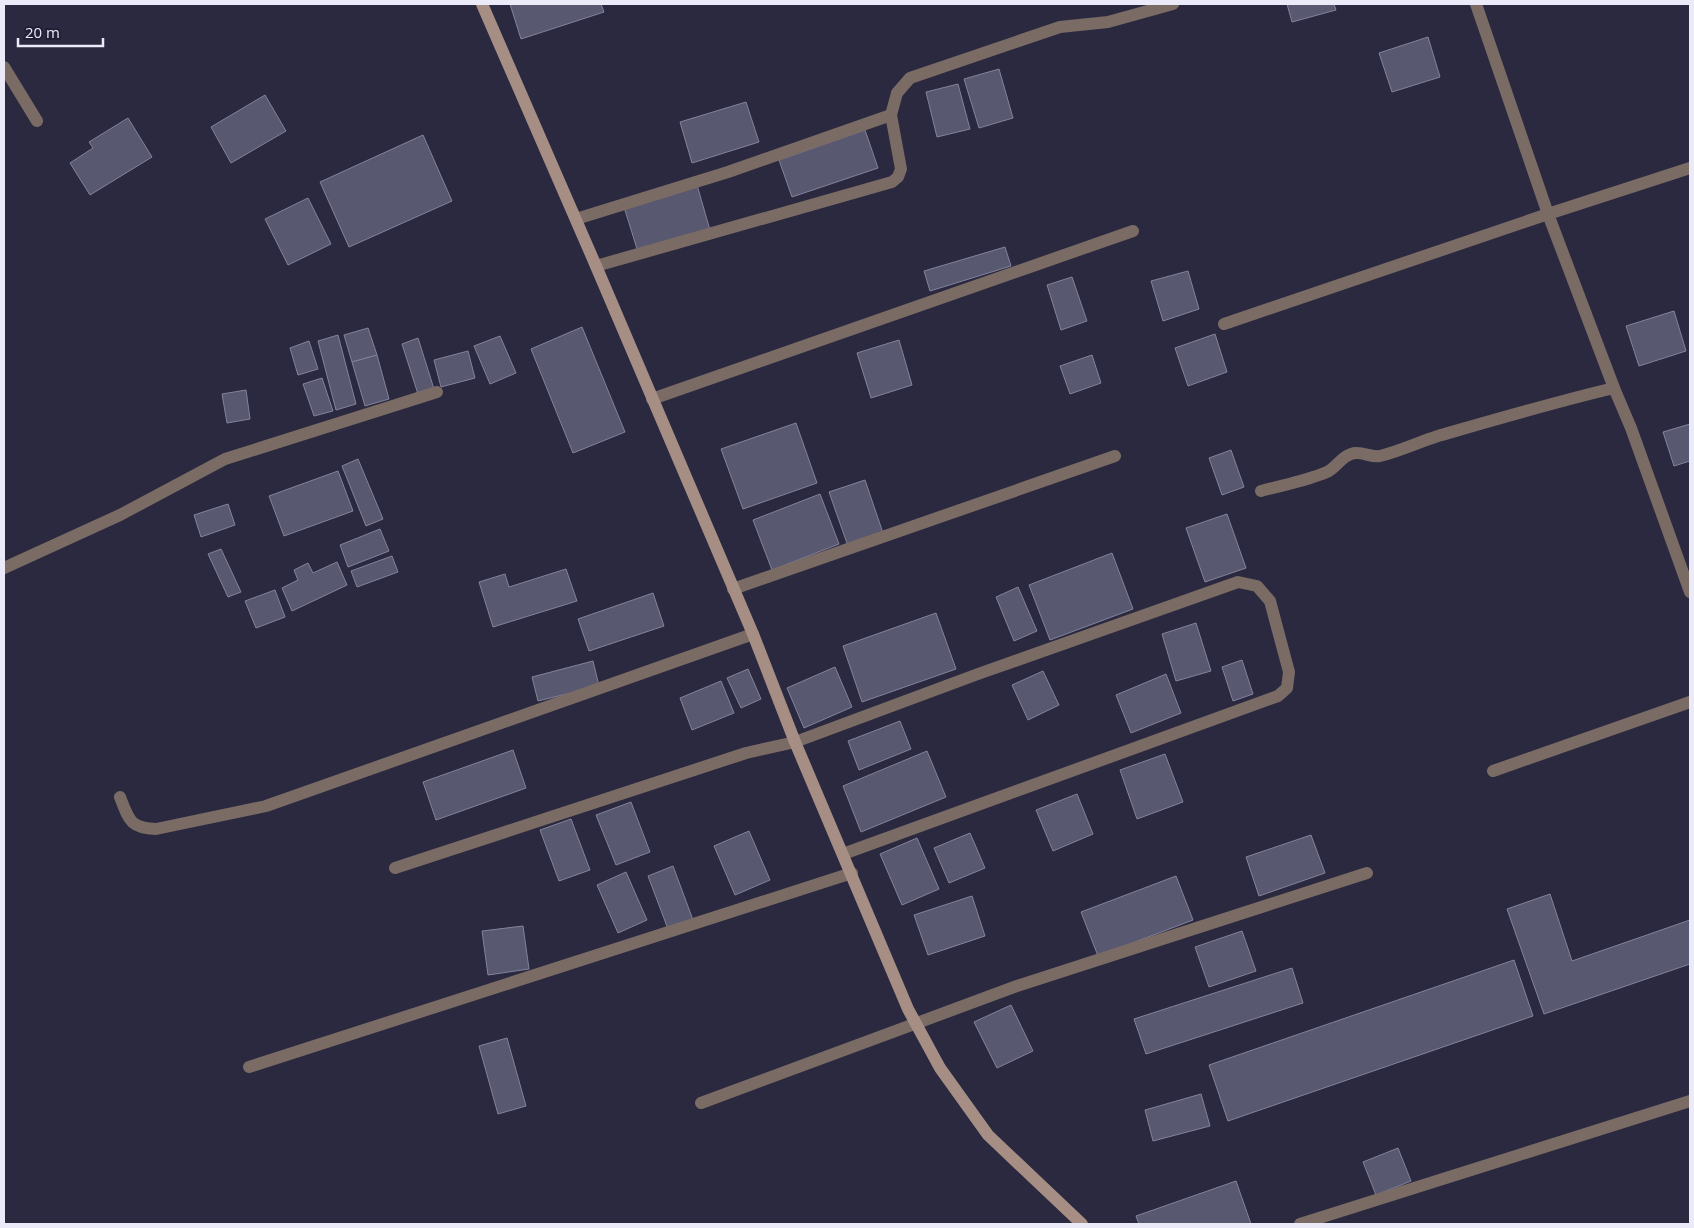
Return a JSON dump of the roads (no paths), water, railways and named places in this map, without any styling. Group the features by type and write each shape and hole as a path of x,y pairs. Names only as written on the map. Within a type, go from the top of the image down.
{"street":[{"path":"482,4 753,634 795,742 908,1009 940,1068 988,1134 1082,1224"},
{"path":"596,266 892,182 898,177 901,169 892,115 897,93 910,78 1060,27 1108,22 1173,4"},
{"path":"1476,4 1548,214 1631,428 1690,592"},
{"path":"4,67 37,121"},
{"path":"576,219 728,172 892,115"},
{"path":"1224,324 1690,168"},
{"path":"652,399 1133,231"},
{"path":"1261,491 1317,476 1329,471 1350,454 1358,452 1366,455 1380,456 1508,416 1570,398 1614,388"},
{"path":"4,568 120,516 225,459 437,392"},
{"path":"733,589 1115,456"},
{"path":"395,868 746,753 795,742 978,674 1238,582 1257,586 1270,601 1289,672 1287,688 1278,696 843,854"},
{"path":"120,797 129,819 140,828 156,829 266,806 753,634"},
{"path":"1492,771 1690,702"},
{"path":"249,1068 852,873"},
{"path":"701,1103 1017,986 1367,873"},
{"path":"1300,1224 1690,1100"}]}
